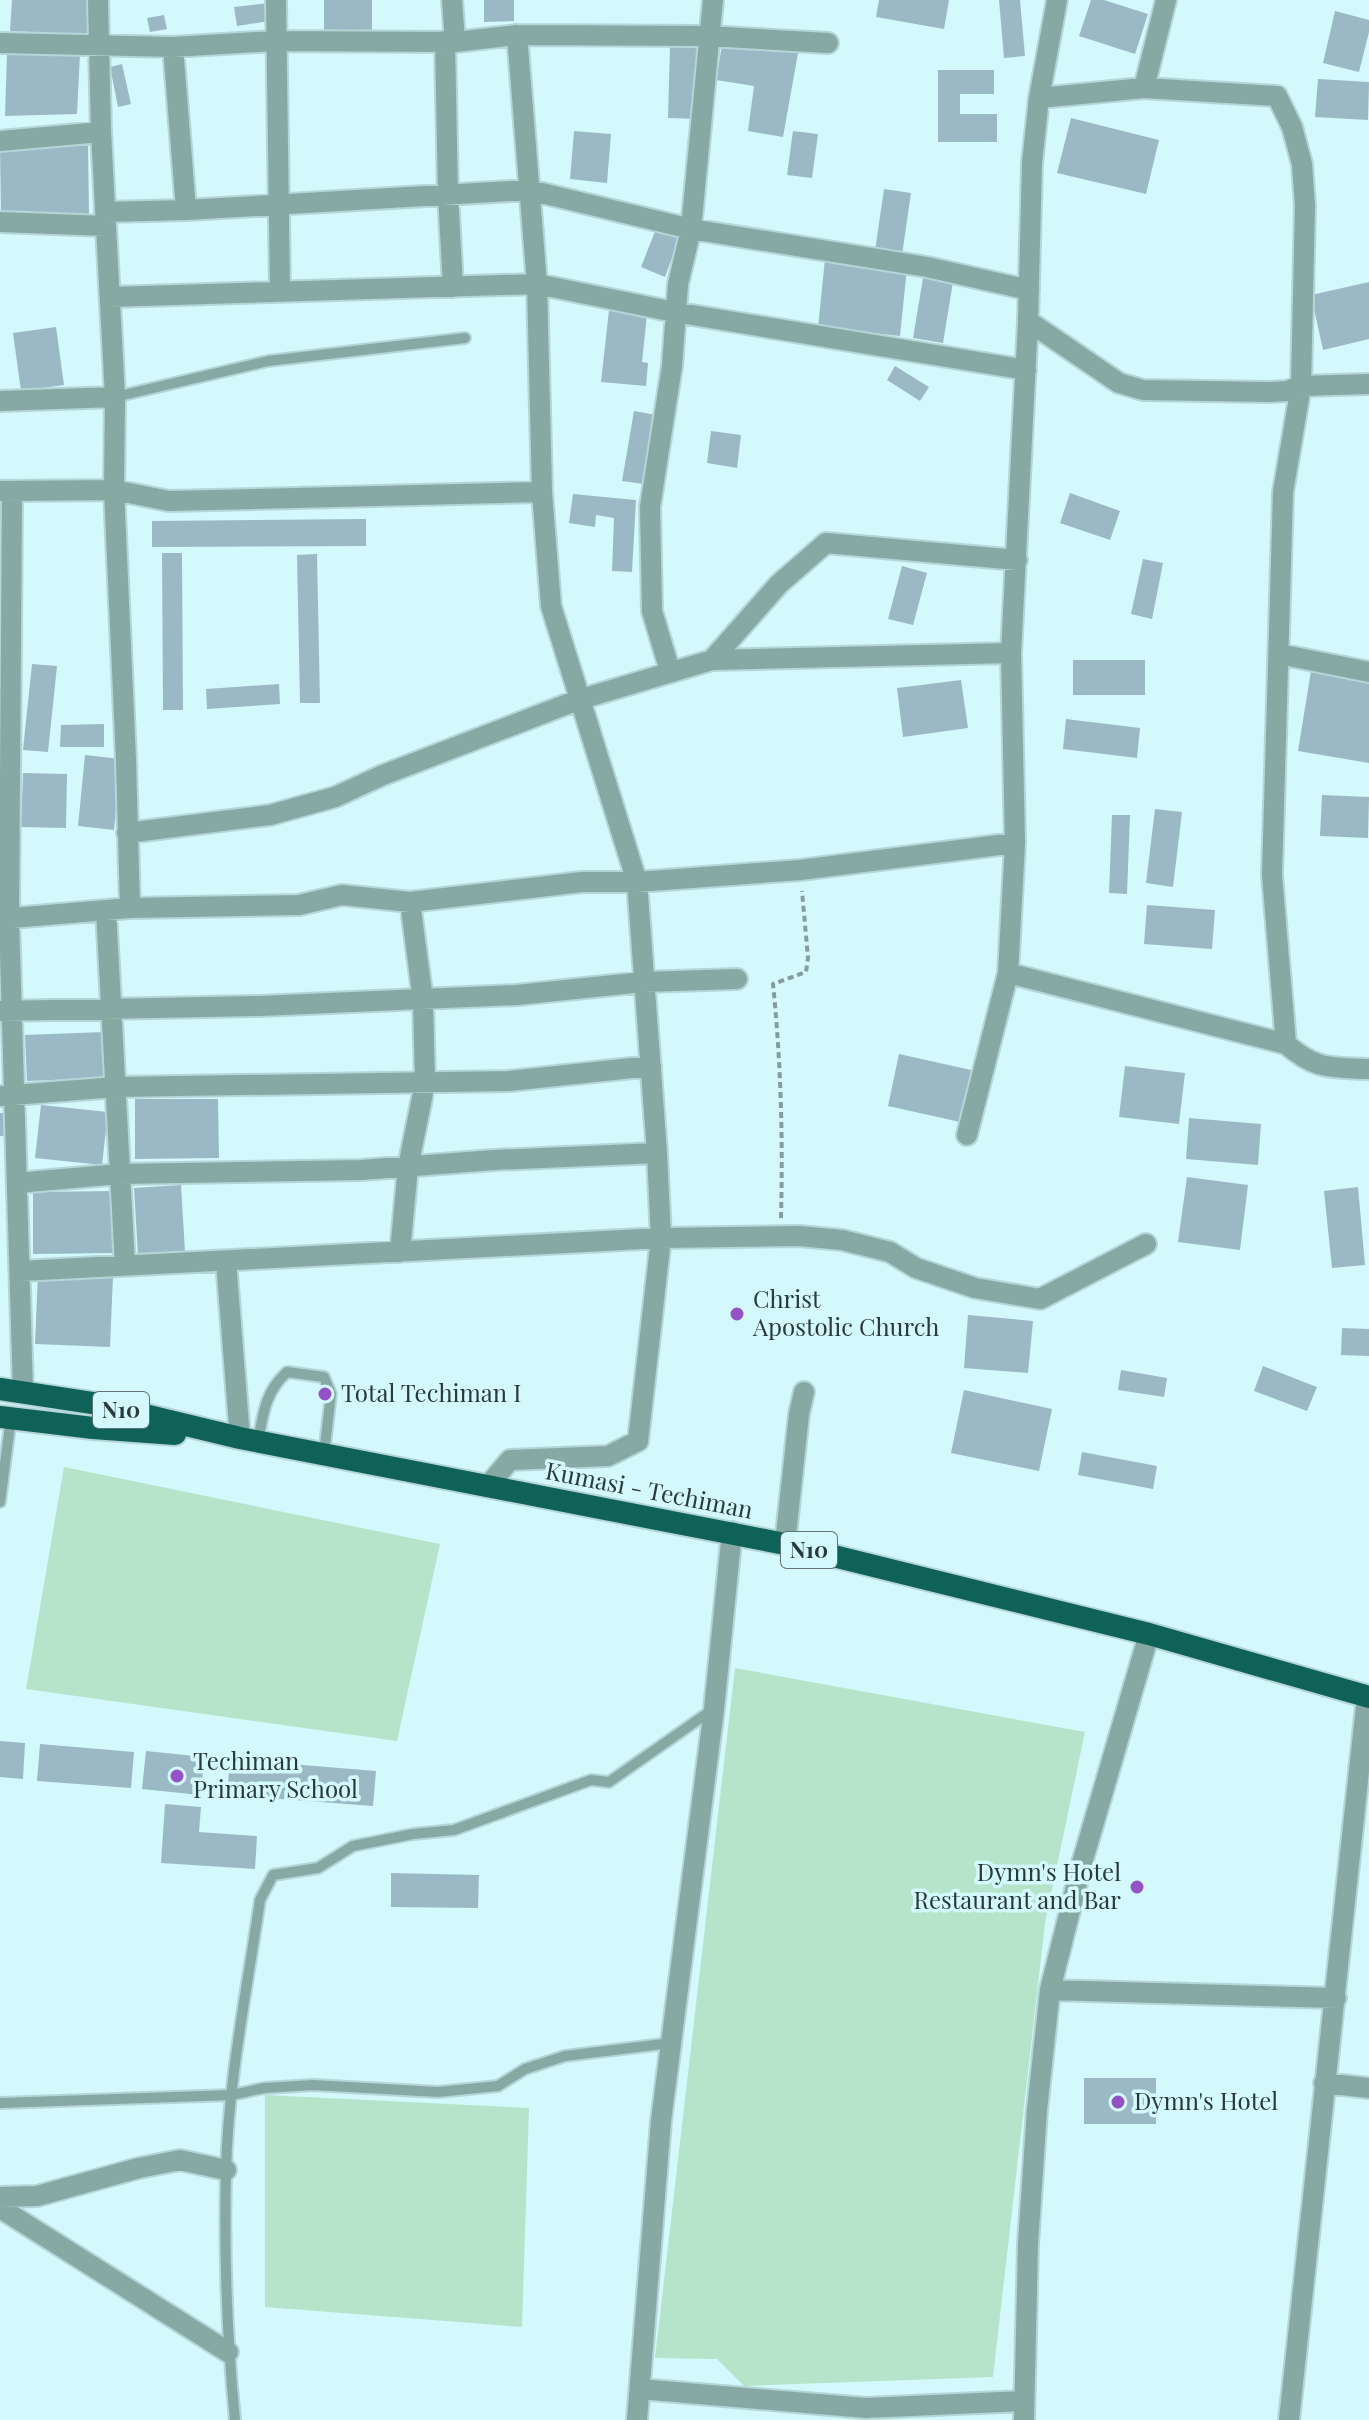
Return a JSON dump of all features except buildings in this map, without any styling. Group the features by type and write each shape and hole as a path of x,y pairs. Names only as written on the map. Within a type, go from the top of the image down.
{"highway":[{"name":"N10","path":"0,1389 99,1404 249,1440"},
{"name":"N10","path":"5,1417 93,1428 249,1440"},
{"name":"Kumasi - Techiman","path":"249,1440 785,1544 1149,1634 1368,1697"}],"street":[{"path":"98,0 101,132 115,397 114,490 130,908"},
{"path":"276,0 274,41 280,291"},
{"path":"452,0 448,195 453,287"},
{"path":"670,671 652,611 650,507 672,366 674,312 691,229 713,0"},
{"path":"967,1135 1008,973 1015,843 1011,653 1026,370 1032,163 1039,98 1057,0"},
{"path":"1144,88 1166,0"},
{"path":"0,43 173,47 274,41 450,42 517,35 708,36 828,43"},
{"path":"487,1487 510,1460 608,1456 638,1441 661,1238 637,882 551,606 542,492 537,284 517,35"},
{"path":"173,47 186,210"},
{"path":"1039,98 1144,88 1277,96 1292,127 1302,164 1305,206 1301,386 1283,492 1272,875 1286,1044"},
{"path":"0,141 101,132"},
{"path":"0,222 106,219 186,210 529,190 691,229 927,267 1029,290"},
{"path":"110,297 537,284 674,312 1026,370"},
{"path":"1028,321 1119,383 1143,390 1268,392 1287,391 1301,386 1369,384"},
{"path":"0,401 115,397"},
{"path":"23,1392 17,1183 7,1095 6,491 114,490 169,501 542,492"},
{"path":"712,660 779,584 826,543 1017,560"},
{"path":"127,833 270,815 335,797 383,775 578,700 712,660 1011,653"},
{"path":"1279,654 1369,672"},
{"path":"5,919 130,908 299,905 342,895 410,902 582,882 637,882 800,870 1015,843"},
{"path":"400,1252 408,1167 425,1083 421,999 410,902"},
{"path":"106,910 125,1266"},
{"path":"1008,973 1286,1044 1303,1058 1320,1066 1369,1069"},
{"path":"6,1011 517,995 643,982 737,979"},
{"path":"7,1095 116,1087 509,1081 651,1066"},
{"path":"17,1183 119,1174 346,1171 494,1160 657,1153"},
{"path":"21,1271 661,1238 781,1237 842,1240 890,1252 916,1268 975,1288 1040,1299 1146,1244"},
{"path":"226,1261 249,1440"},
{"path":"785,1544 804,1392"},
{"path":"637,2420 661,2121 714,1709 732,1532"},
{"path":"640,2389 866,2408 1023,2410 1036,2125 1050,1990 1082,1863 1149,1634"},
{"path":"1289,2420 1368,1697"},
{"path":"1050,1990 1336,1998"},
{"path":"1324,2083 1369,2088"},
{"path":"0,2197 37,2196 180,2160 226,2170"},
{"path":"0,2208 228,2352"}],"lane":[{"path":"115,397 268,361 465,338"},
{"path":"249,1440 271,1388 287,1372 324,1377 331,1394 324,1454"},
{"path":"0,1502 5,1417"},
{"path":"235,2420 228,2352 226,2170 232,2095 260,1900 273,1875 318,1868 353,1846 413,1834 454,1830 591,1780 609,1782 714,1709"},
{"path":"0,2103 232,2095 264,2088 313,2085 438,2092 498,2086 525,2069 565,2056 671,2043"}],"path":[{"path":"781,1237 783,1146 773,984 806,972 808,958 800,870"}],"green space":[{"path":"64,1467 440,1544 397,1741 26,1689"},
{"path":"735,1668 1085,1732 1045,1923 993,2377 744,2386 717,2359 655,2358"},
{"path":"265,2095 529,2108 522,2327 265,2307"}],"place":[{"name":"Christ Apostolic Church","path":"737,1314"},
{"name":"Total Techiman I","path":"325,1394"},
{"name":"Techiman Primary School","path":"177,1776"},
{"name":"Dymn's Hotel Restaurant and Bar","path":"1137,1887"},
{"name":"Dymn's Hotel","path":"1118,2102"}]}
